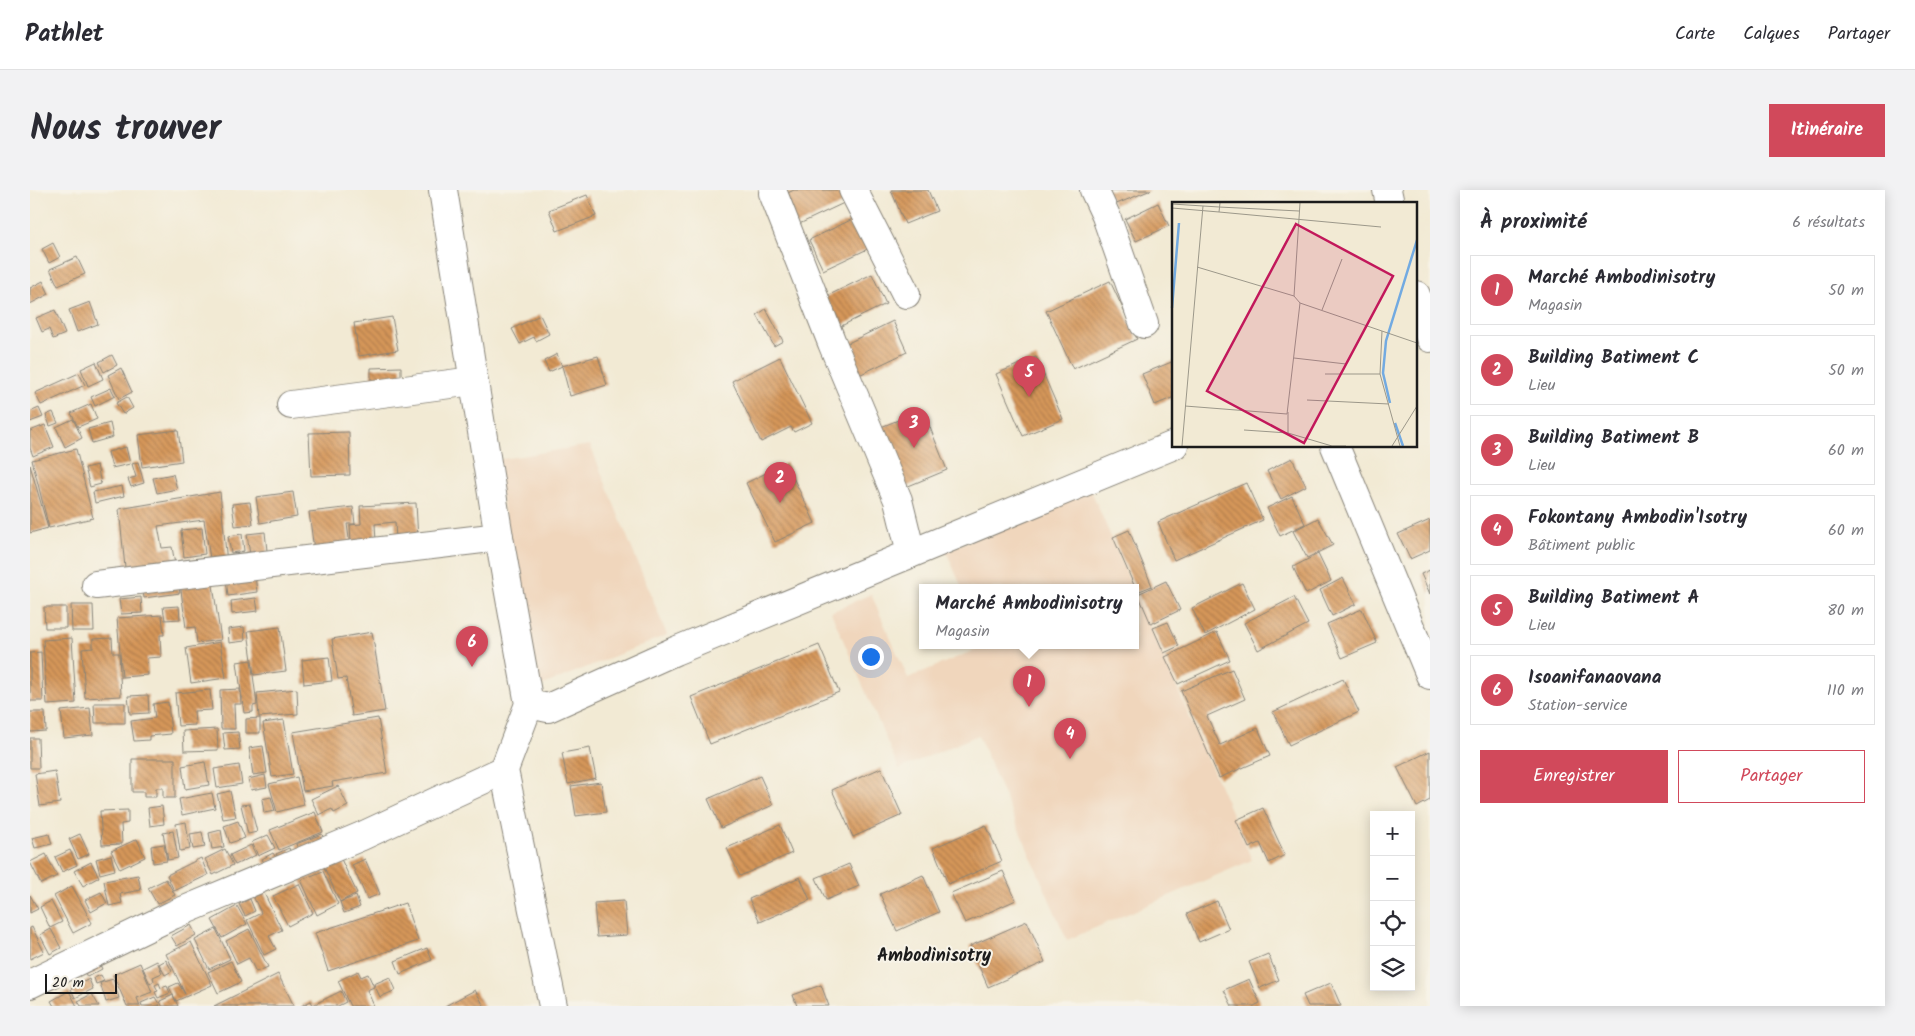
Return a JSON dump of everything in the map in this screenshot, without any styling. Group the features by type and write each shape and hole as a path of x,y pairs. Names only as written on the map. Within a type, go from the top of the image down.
{"street":[{"path":"443,190 498,537 529,704 504,770 552,1006"},
{"path":"853,190 906,294"},
{"path":"1094,190 1106,216 1144,324"},
{"path":"773,193 832,343 898,500 911,553"},
{"path":"1418,304 1424,335"},
{"path":"290,405 473,382"},
{"path":"529,704 548,708 675,651 1172,446"},
{"path":"1336,448 1430,675"},
{"path":"96,585 498,537"},
{"path":"30,984 174,915 362,836 504,770"}],"shaded area":[{"path":"590,445 667,635 533,689 496,460"},
{"path":"1090,488 1131,584 960,584 946,551"},
{"path":"871,594 908,678 977,649 1139,649 1139,601 1252,860 1067,940 978,735 899,769 831,612"}],"building":[{"path":"794,190 841,190 846,202 795,226 781,196"},
{"path":"891,190 928,190 937,211 905,224"},
{"path":"1107,190 1151,190 1114,205"},
{"path":"587,195 596,216 557,231 549,210"},
{"path":"1158,203 1169,226 1136,241 1125,219"},
{"path":"859,216 874,246 823,270 809,240"},
{"path":"53,243 60,257 49,263 42,249"},
{"path":"77,257 85,274 58,286 50,269"},
{"path":"872,274 886,304 835,329 821,299"},
{"path":"43,281 49,294 30,304 30,288"},
{"path":"1110,281 1137,339 1073,369 1046,311"},
{"path":"90,302 98,324 77,332 69,310"},
{"path":"766,309 783,341 774,346 757,315"},
{"path":"55,310 65,334 53,339 49,329 42,332 36,318"},
{"path":"540,315 549,334 536,341 534,337 520,344 512,329"},
{"path":"392,317 398,350 359,356 354,323"},
{"path":"893,321 907,352 857,376 842,346"},
{"path":"557,354 562,366 549,372 544,361"},
{"path":"112,355 117,365 104,372 99,362"},
{"path":"598,356 607,385 570,396 562,366"},
{"path":"780,357 812,423 794,432 791,427 761,442 732,381"},
{"path":"1036,357 1063,419 1023,436 996,374"},
{"path":"96,362 103,379 88,386 81,369"},
{"path":"1172,362 1172,398 1155,405 1142,374"},
{"path":"401,367 401,387 371,387 371,368"},
{"path":"121,368 132,392 119,399 108,375"},
{"path":"79,373 85,385 41,405 35,393"},
{"path":"111,388 115,396 95,406 91,397"},
{"path":"127,397 133,408 123,414 116,403"},
{"path":"91,404 97,419 78,427 71,413"},
{"path":"39,408 43,417 30,422 30,412"},
{"path":"923,410 947,470 906,487 881,427"},
{"path":"53,412 58,423 50,426 46,415"},
{"path":"73,419 82,438 65,447 56,427"},
{"path":"110,423 113,437 92,443 88,429"},
{"path":"45,425 54,447 33,456 30,448 30,431"},
{"path":"178,430 182,461 142,467 138,435"},
{"path":"349,432 350,475 311,476 309,433"},
{"path":"126,447 130,464 112,468 108,452"},
{"path":"76,449 93,518 49,528 32,460"},
{"path":"1292,458 1306,486 1281,499 1267,471"},
{"path":"138,462 144,483 131,487 128,479 136,477 132,464"},
{"path":"786,463 815,523 775,542 746,483"},
{"path":"30,465 48,528 30,533"},
{"path":"97,465 101,484 90,487 85,468"},
{"path":"173,474 177,489 157,493 153,478"},
{"path":"1246,483 1263,520 1174,560 1158,522"},
{"path":"122,486 124,496 95,503 93,492"},
{"path":"220,492 227,563 211,565 204,520 158,526 162,548 172,547 176,570 126,577 119,509"},
{"path":"293,492 297,517 260,523 256,497"},
{"path":"1292,496 1305,524 1280,536 1267,508"},
{"path":"250,502 253,524 235,526 232,504"},
{"path":"416,503 418,540 396,541 395,522 375,524 376,542 351,543 350,525 361,524 360,506"},
{"path":"353,507 355,524 347,524 350,546 314,550 309,512"},
{"path":"1318,518 1333,545 1307,558 1293,531"},
{"path":"1430,520 1430,550 1410,559 1398,534"},
{"path":"202,528 205,554 184,557 181,530"},
{"path":"1129,530 1152,586 1139,591 1139,584 1134,584 1113,537"},
{"path":"265,532 268,560 251,562 247,534"},
{"path":"242,534 244,551 231,553 228,536"},
{"path":"1318,554 1331,581 1306,594 1293,567"},
{"path":"254,567 257,592 228,596 225,570"},
{"path":"1430,570 1430,594 1421,574"},
{"path":"177,578 180,593 144,598 142,584"},
{"path":"212,578 221,640 197,643 195,627 186,628 180,583"},
{"path":"1343,578 1356,604 1332,616 1320,590"},
{"path":"1166,581 1180,610 1151,624 1139,594"},
{"path":"1242,583 1255,609 1205,635 1192,608"},
{"path":"141,597 142,613 121,614 119,599"},
{"path":"1294,597 1308,624 1258,650 1244,623"},
{"path":"256,598 258,611 232,614 231,601"},
{"path":"71,605 93,605 94,631 72,631"},
{"path":"179,606 180,619 165,620 163,607"},
{"path":"44,607 66,607 66,628 45,628"},
{"path":"1362,609 1377,643 1342,658 1327,624"},
{"path":"162,615 164,635 160,635 161,657 147,658 148,675 122,677 117,618"},
{"path":"1168,622 1179,646 1164,653 1153,628"},
{"path":"244,627 245,641 229,643 228,629"},
{"path":"280,627 286,671 254,675 248,631"},
{"path":"372,632 385,711 352,716 346,678 338,679 332,639"},
{"path":"1217,632 1230,660 1178,684 1165,657"},
{"path":"72,638 76,703 47,705 43,640"},
{"path":"112,638 113,653 119,653 121,696 85,698 82,649 93,648 93,639"},
{"path":"220,642 226,678 191,683 186,648"},
{"path":"819,645 839,692 710,744 691,697"},
{"path":"41,652 43,701 30,701 30,653"},
{"path":"329,657 332,681 304,684 302,660"},
{"path":"251,660 257,705 253,706 253,712 244,713 237,662"},
{"path":"1232,669 1245,699 1207,716 1220,745 1258,728 1270,756 1219,778 1181,691"},
{"path":"1343,679 1359,712 1289,745 1273,712"},
{"path":"240,689 241,704 234,704 235,729 221,729 220,690"},
{"path":"297,689 298,714 259,717 257,693"},
{"path":"210,690 212,710 194,711 195,725 178,726 175,693"},
{"path":"148,695 149,713 130,714 128,696"},
{"path":"168,702 171,734 149,736 149,740 134,741 131,721 155,718 153,704"},
{"path":"94,703 125,703 125,723 95,723"},
{"path":"90,708 93,735 64,738 61,711"},
{"path":"30,712 45,712 46,731 30,732"},
{"path":"260,718 260,733 246,733 246,719"},
{"path":"378,718 387,773 332,782 333,786 303,791 293,732"},
{"path":"284,720 293,774 272,777 263,723"},
{"path":"217,729 218,750 184,751 183,731"},
{"path":"238,732 240,749 225,750 223,733"},
{"path":"30,738 38,738 39,768 30,768"},
{"path":"263,746 267,773 253,775 249,748"},
{"path":"590,748 596,778 568,784 562,753"},
{"path":"1430,751 1430,800 1417,807 1397,767"},
{"path":"132,759 175,759 175,798 163,798 163,788 156,788 156,797 144,797 144,792 132,792"},
{"path":"205,762 209,785 185,789 182,766"},
{"path":"239,765 242,784 217,788 214,769"},
{"path":"881,768 902,815 853,837 832,790"},
{"path":"55,771 60,803 40,806 35,774"},
{"path":"265,775 267,787 251,790 248,779"},
{"path":"760,776 773,805 721,828 708,799"},
{"path":"297,777 304,805 277,812 269,784"},
{"path":"601,782 606,812 576,816 571,786"},
{"path":"338,786 348,806 334,813 332,809 319,815 311,799"},
{"path":"230,791 236,817 223,819 217,794"},
{"path":"212,793 215,808 182,815 179,799"},
{"path":"271,797 275,811 264,813 262,799"},
{"path":"250,804 257,832 248,834 241,805"},
{"path":"162,806 164,824 150,826 148,808"},
{"path":"1263,808 1285,855 1269,863 1260,843 1249,848 1236,820"},
{"path":"128,810 128,823 121,824 122,844 102,845 100,811"},
{"path":"315,812 323,832 279,850 270,830"},
{"path":"238,821 245,838 230,843 224,826"},
{"path":"186,822 190,849 180,851 176,824"},
{"path":"780,825 792,853 740,876 727,848"},
{"path":"986,825 1002,861 948,884 933,848"},
{"path":"221,830 224,847 212,849 209,833"},
{"path":"173,831 178,858 168,860 163,833"},
{"path":"202,832 205,847 193,849 190,834"},
{"path":"49,834 52,844 35,848 32,838"},
{"path":"80,834 89,854 78,859 69,839"},
{"path":"322,834 325,843 299,852 296,844"},
{"path":"268,835 275,848 258,856 252,842"},
{"path":"137,839 145,857 120,869 111,851"},
{"path":"164,844 167,861 153,863 151,846"},
{"path":"251,845 256,855 235,865 230,855"},
{"path":"289,848 292,855 279,861 276,854"},
{"path":"225,849 233,865 213,875 205,859"},
{"path":"70,850 77,865 62,872 55,857"},
{"path":"273,853 277,859 265,865 262,859"},
{"path":"46,854 57,876 41,884 30,862"},
{"path":"111,855 115,870 100,874 96,859"},
{"path":"340,857 357,893 340,902 323,865"},
{"path":"201,858 208,875 174,891 167,875"},
{"path":"365,859 380,894 367,899 352,865"},
{"path":"91,862 99,877 83,886 74,871"},
{"path":"849,864 859,886 826,900 816,878"},
{"path":"323,871 338,904 317,915 301,880"},
{"path":"1003,871 1016,900 965,923 951,893"},
{"path":"138,875 141,890 120,894 122,903 109,906 104,881"},
{"path":"923,875 939,912 897,931 880,894"},
{"path":"800,877 810,900 760,922 749,899"},
{"path":"166,879 175,895 157,904 148,888"},
{"path":"299,884 313,913 288,926 273,896"},
{"path":"72,886 92,923 73,933 54,896"},
{"path":"262,889 282,930 269,936 276,949 264,955 247,920 261,913 252,894"},
{"path":"101,892 107,903 91,912 85,900"},
{"path":"30,895 38,909 30,913"},
{"path":"356,896 360,907 344,913 340,902"},
{"path":"250,899 255,911 245,916 239,904"},
{"path":"51,901 62,922 50,928 40,907"},
{"path":"624,901 627,935 597,937 594,903"},
{"path":"1217,901 1229,929 1199,942 1187,914"},
{"path":"405,903 418,941 328,971 315,933"},
{"path":"237,906 247,924 222,938 212,920"},
{"path":"1027,921 1045,962 988,987 970,946"},
{"path":"191,925 196,935 177,946 171,936"},
{"path":"32,927 44,952 30,959 30,928"},
{"path":"51,929 61,948 50,954 40,935"},
{"path":"216,929 230,959 209,969 195,940"},
{"path":"249,929 268,967 256,972 249,958 237,964 226,941"},
{"path":"191,942 212,985 176,1001 169,987 178,983 185,994 166,954"},
{"path":"427,948 432,960 400,974 395,961"},
{"path":"1268,954 1279,980 1260,988 1249,962"},
{"path":"97,959 102,969 87,977 82,967"},
{"path":"166,960 172,971 165,975 159,964"},
{"path":"157,961 162,973 153,977 154,981 150,984 143,968"},
{"path":"231,961 241,982 218,993 208,972"},
{"path":"140,963 152,992 137,998 140,1006 127,1006 113,975"},
{"path":"358,971 361,977 368,974 374,987 367,990 374,1006 350,1006 338,981"},
{"path":"278,974 294,1006 214,1006"},
{"path":"101,975 104,981 96,984 94,978"},
{"path":"390,977 396,990 380,997 374,984"},
{"path":"89,979 93,989 75,998 71,989"},
{"path":"113,979 119,998 106,1002 100,983"},
{"path":"1249,979 1260,1003 1254,1006 1232,1006 1224,990"},
{"path":"159,983 161,988 167,986 170,993 158,998 155,992 158,991 155,985"},
{"path":"1331,983 1341,1006 1308,1006 1303,995"},
{"path":"821,985 829,1006 797,1006 793,995"},
{"path":"475,990 484,1006 445,1006"},
{"path":"69,991 77,1006 54,1006 51,1001"},
{"path":"341,991 346,1002 338,1006 301,1006 311,1001 313,1005"},
{"path":"92,994 99,1006 81,1006 78,1001"},
{"path":"173,995 178,1006 162,1006 160,1001"},
{"path":"155,997 160,1006 142,1006 141,1003"}],"place":[{"name":"Building Batiment A","path":"1029,397"},
{"name":"Building Batiment B","path":"914,448"},
{"name":"Building Batiment C","path":"780,503"},
{"name":"Isoanifanaovana","path":"472,667"},
{"name":"Marché Ambodinisotry","path":"1029,707"},
{"name":"Fokontany Ambodin'Isotry","path":"1070,759"}],"district":[{"name":"Ambodinisotry","path":"934,955"}]}
